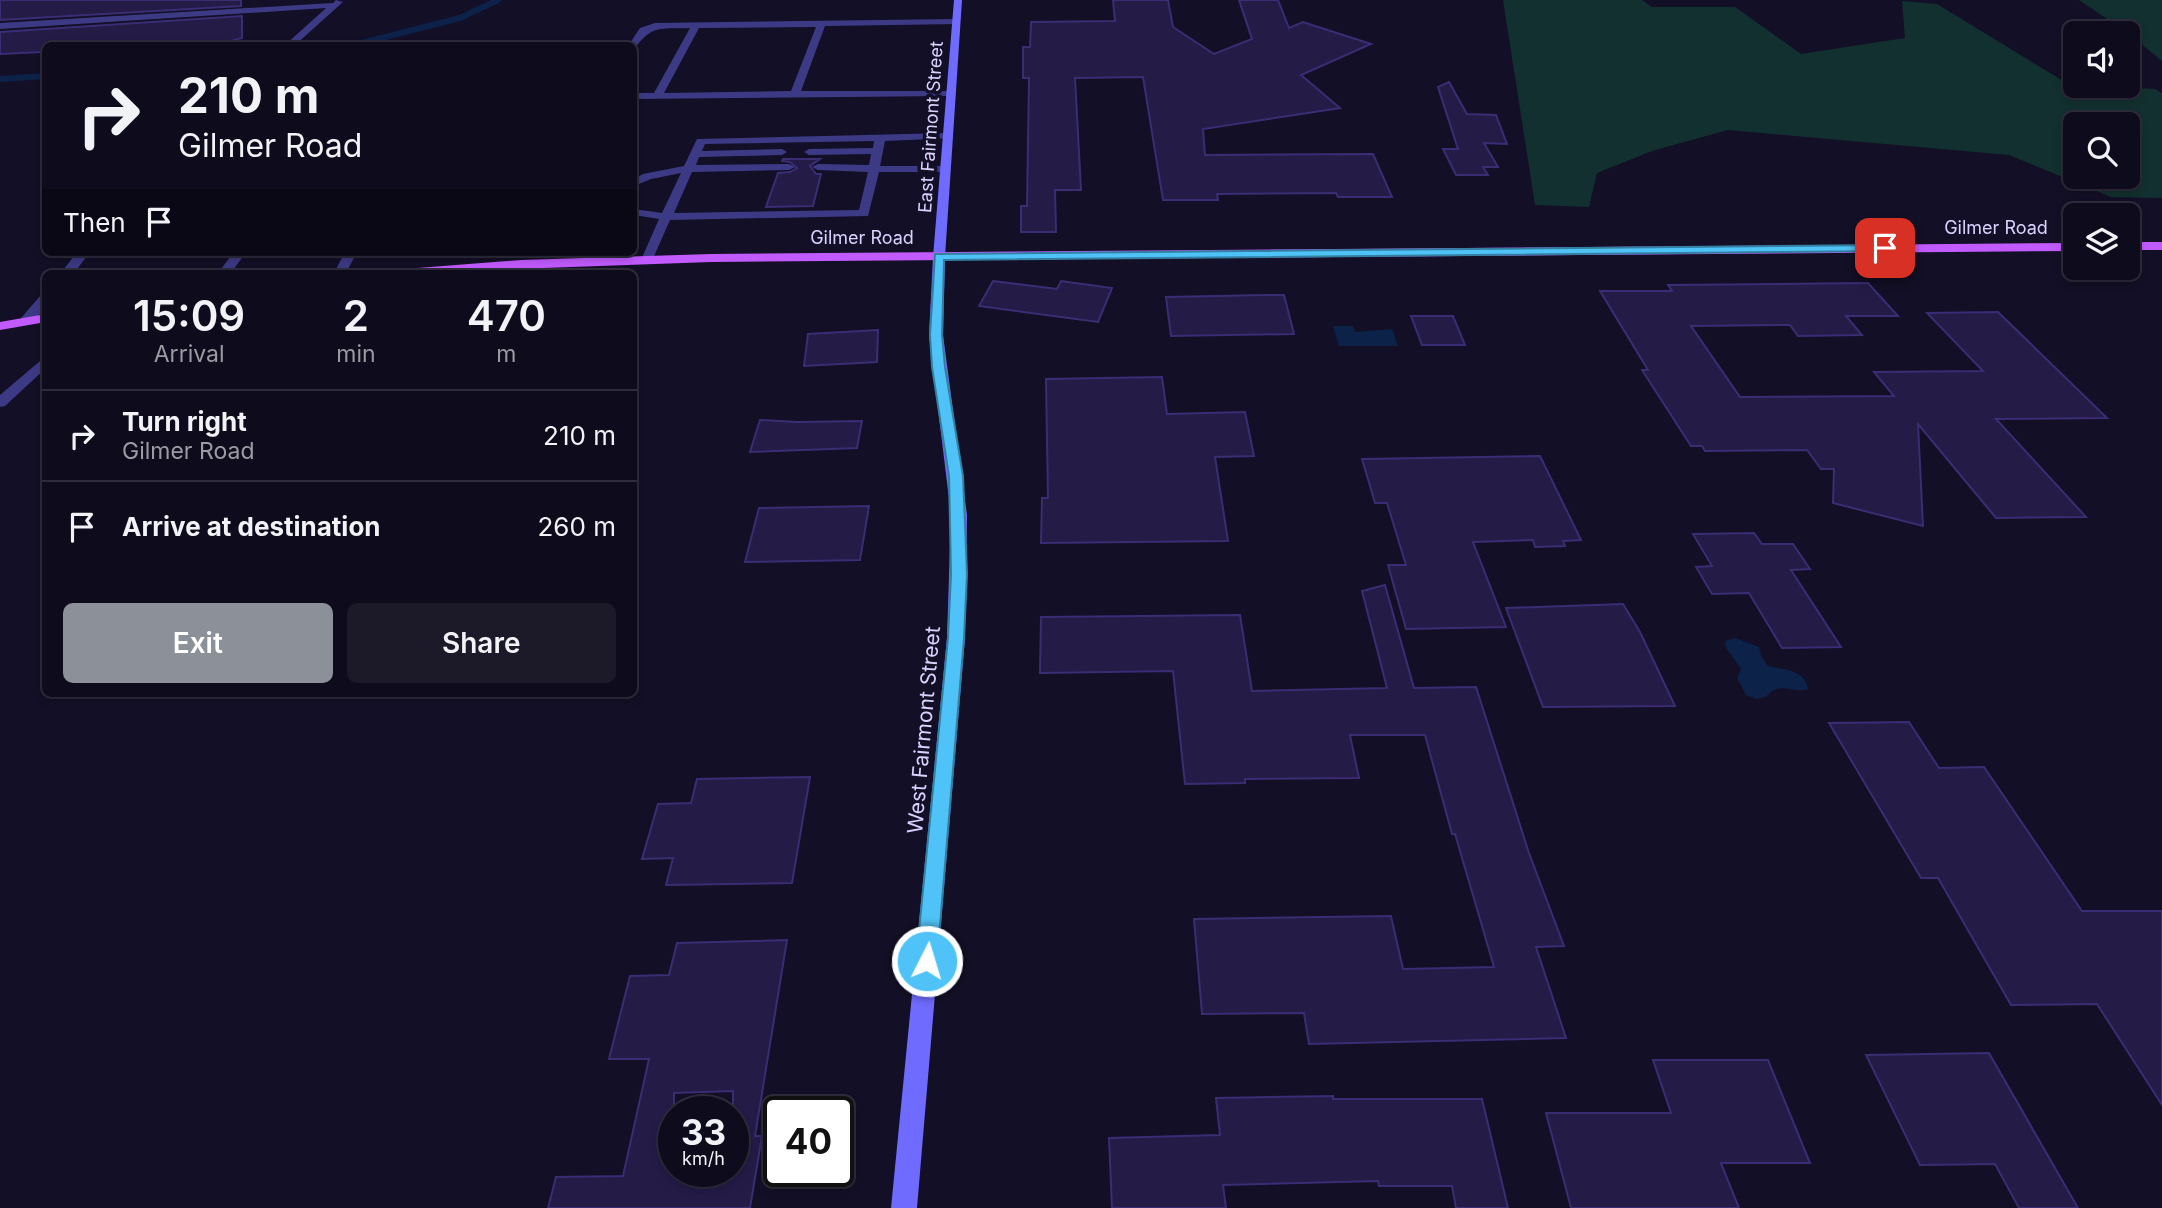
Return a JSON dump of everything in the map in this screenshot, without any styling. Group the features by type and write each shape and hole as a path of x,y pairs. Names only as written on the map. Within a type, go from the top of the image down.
{"main road":[{"path":"2140,246 2162,246"},
{"name":"Gilmer Road","path":"444,270 521,264 647,260 2063,247"},
{"path":"0,326 42,319"}],"street":[{"name":"East Fairmont Street","path":"939,257 958,0"},
{"path":"0,26 339,2"},
{"path":"293,42 339,2"},
{"path":"635,42 643,30 655,26 957,22"},
{"path":"795,94 822,23"},
{"path":"657,96 696,25"},
{"path":"637,96 951,93"},
{"path":"647,260 701,141 948,136"},
{"path":"637,212 666,217 864,213 880,138"},
{"path":"809,152 878,151"},
{"path":"695,154 782,152"},
{"path":"637,182 651,175 688,169 789,167"},
{"path":"818,167 946,169"},
{"path":"69,270 81,256"},
{"path":"226,270 237,256"},
{"name":"West Fairmont Street","path":"904,1208 955,650 959,574 956,476 936,335 939,257"},
{"path":"26,321 42,303"},
{"path":"0,402 42,364"}],"green space":[{"path":"1503,0 1642,0 1652,7 1735,7 1801,54 1905,38 1902,1 1937,4 2063,81 2063,98 2140,98 2140,88 2155,89 2162,93 2162,198 2111,197 2092,189 2140,189 2140,112 2063,112 2063,177 2009,155 1728,130 1652,151 1597,173 1589,207 1535,205"},
{"path":"2079,0 2162,0 2162,61 2140,43 2140,21 2110,21"}],"water":[{"path":"1333,326 1353,326 1355,332 1392,329 1398,346 1339,346"},
{"path":"1735,638 1759,647 1768,666 1798,674 1806,682 1808,689 1781,688 1766,697 1756,699 1746,695 1737,678 1741,669 1726,648 1725,641"}],"building":[{"path":"0,0 241,0 241,6 0,20"},
{"path":"1113,0 1168,0 1173,27 1214,54 1252,39 1239,0 1278,0 1289,28 1303,22 1371,44 1301,75 1340,108 1203,129 1205,155 1373,154 1392,197 1338,197 1336,193 1217,194 1218,200 1163,200 1143,77 1075,78 1081,190 1055,190 1056,232 1021,232 1021,206 1027,206 1029,78 1023,78 1023,47 1030,47 1031,22 1115,21"},
{"path":"242,16 242,38 231,41 42,42 42,52 0,54 0,32"},
{"path":"1449,82 1467,114 1496,115 1507,144 1484,143 1498,167 1483,167 1488,175 1456,175 1443,149 1458,149 1438,87"},
{"path":"820,159 810,166 816,174 821,174 813,206 766,207 778,173 797,168 790,162 782,161"},
{"path":"993,281 1057,289 1061,281 1112,288 1098,322 979,306"},
{"path":"1868,283 1898,316 1846,316 1862,335 1798,336 1790,325 1691,326 1740,397 1894,396 1874,372 1983,371 1927,313 1998,312 2107,418 1996,419 2086,517 1996,518 1918,424 1923,526 1833,503 1834,469 1821,469 1807,450 1705,451 1702,446 1691,446 1642,370 1648,370 1600,291 1672,291 1668,285"},
{"path":"1284,295 1294,334 1171,336 1166,297"},
{"path":"1411,316 1453,316 1465,345 1422,345"},
{"path":"878,330 877,362 804,366 808,334"},
{"path":"1162,377 1167,414 1245,412 1254,456 1215,457 1228,541 1041,543 1042,498 1048,498 1046,379"},
{"path":"760,420 862,421 857,448 750,452"},
{"path":"1540,456 1581,540 1563,541 1565,546 1535,547 1533,540 1473,542 1506,627 1406,629 1388,565 1406,565 1387,503 1375,503 1362,459"},
{"path":"869,506 860,560 745,562 759,508"},
{"path":"1754,533 1762,544 1793,544 1810,569 1791,570 1841,647 1782,648 1749,593 1712,594 1696,567 1712,566 1693,534"},
{"path":"1385,585 1414,688 1476,687 1529,853 1564,946 1536,947 1566,1038 1309,1044 1304,1013 1202,1014 1194,919 1391,916 1403,969 1494,967 1455,834 1452,834 1425,735 1350,735 1359,778 1245,779 1245,783 1185,784 1173,671 1040,673 1041,617 1240,615 1252,691 1387,688 1362,591"},
{"path":"1623,604 1640,632 1675,706 1543,707 1506,608"},
{"path":"1909,722 1939,768 1984,767 2082,911 2162,911 2162,1105 2097,1004 2011,1005 1938,878 1921,878 1829,723"},
{"path":"810,777 792,883 666,885 673,858 642,859 658,804 691,803 697,779"},
{"path":"787,940 755,1136 762,1136 750,1208 548,1208 556,1177 623,1176 649,1059 609,1059 630,976 669,975 677,943"},
{"path":"1989,1053 2078,1208 2019,1208 1995,1164 1920,1165 1866,1055"},
{"path":"1653,1060 1768,1060 1810,1163 1721,1163 1739,1208 1571,1208 1546,1113 1671,1113"},
{"path":"1333,1096 1333,1099 1482,1099 1508,1208 1456,1208 1452,1186 1379,1186 1378,1181 1223,1185 1226,1208 1112,1208 1109,1138 1220,1135 1216,1098"}],"waterway":[{"path":"366,42 460,18 498,0"},
{"path":"0,79 42,76"}],"route":[{"path":"927,961 956,638 959,574 956,476 936,335 939,257 1885,248"}]}
